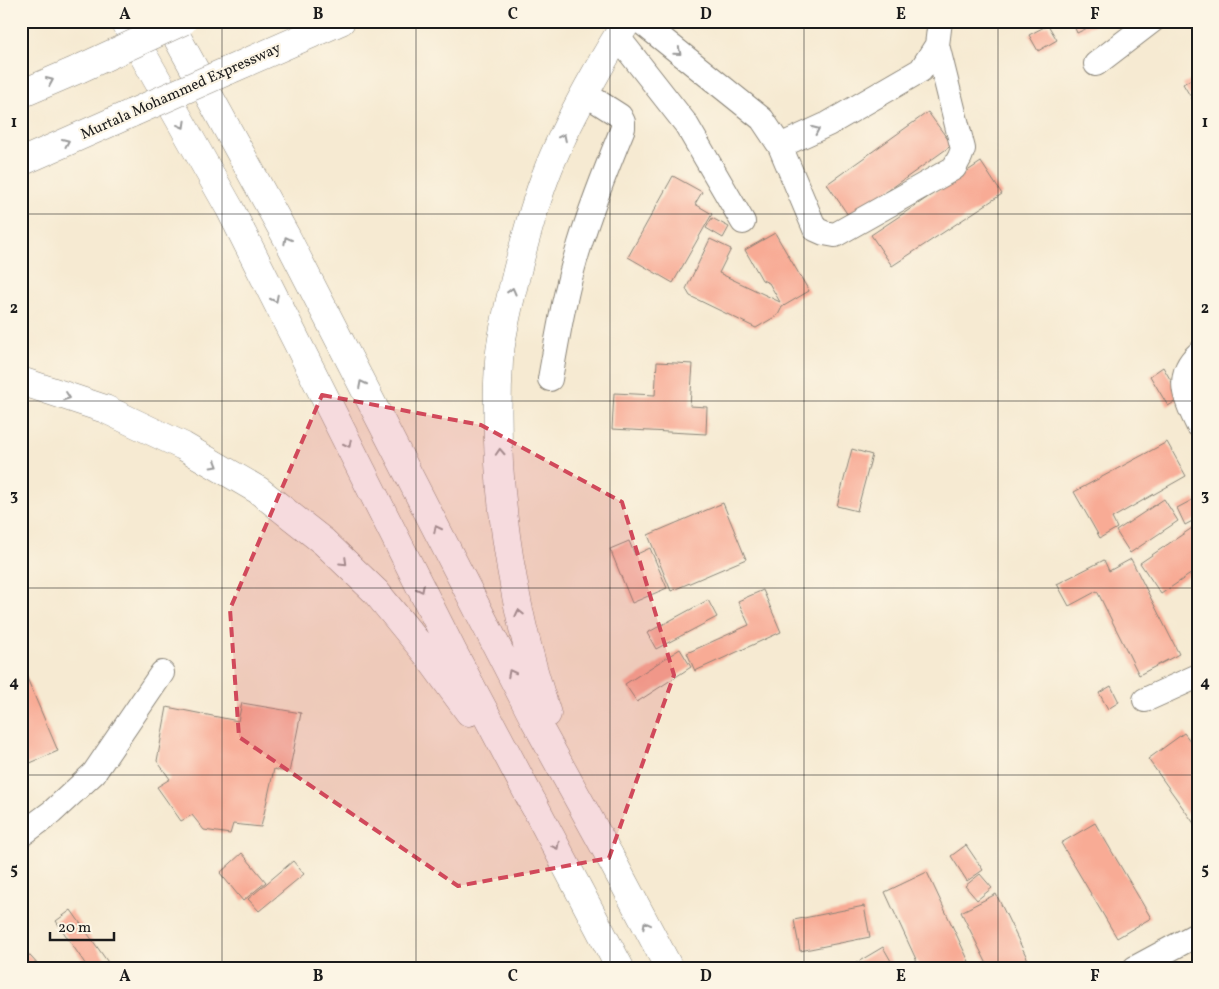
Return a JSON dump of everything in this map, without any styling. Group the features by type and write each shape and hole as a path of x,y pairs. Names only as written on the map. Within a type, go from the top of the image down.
{"main road":[{"path":"124,21 230,209 453,652 620,968"},
{"path":"168,21 287,238 532,715 669,968"},
{"path":"21,94 183,21"},
{"name":"Murtala Mohammed Expressway","path":"21,162 340,21"},
{"path":"609,855 558,746 533,672 516,600 503,514 498,428 499,359 511,296 526,236 549,167 584,93 623,28"},
{"path":"21,381 105,410 183,446 258,490 324,542 376,592 426,653 533,803"}],"street":[{"path":"640,21 762,119 780,146 815,229 824,234 835,235 954,168 960,157 963,149 937,45 940,21"},
{"path":"1096,64 1152,21"},
{"path":"623,28 686,124 743,222"},
{"path":"780,146 828,124 921,70 937,45"},
{"path":"550,378 578,249 599,188 623,128 620,116 584,93"},
{"path":"1198,354 1184,377 1186,401 1198,425"},
{"path":"21,835 52,812 94,773 162,673"},
{"path":"1145,700 1198,676"},
{"path":"21,828 52,812"},
{"path":"1135,968 1198,934"}],"highlighted area":[{"path":"322,395 481,425 622,502 674,675 609,858 458,886 239,737 230,609"}],"building":[{"path":"1072,21 1102,21 1077,33"},
{"path":"1048,25 1057,40 1038,51 1029,35"},
{"path":"1198,75 1198,109 1183,84"},
{"path":"928,112 952,145 850,218 827,184"},
{"path":"981,162 1002,194 892,266 871,235"},
{"path":"673,176 702,192 695,204 712,214 673,283 628,257"},
{"path":"712,218 729,227 723,238 706,228"},
{"path":"775,233 809,291 782,307 778,315 756,328 690,296 686,289 710,239 731,249 719,273 780,302 769,283 762,280 745,250"},
{"path":"657,362 693,364 690,406 707,407 706,434 612,429 614,393 655,395"},
{"path":"1163,367 1181,398 1168,406 1150,376"},
{"path":"1167,442 1186,476 1112,518 1117,528 1100,538 1074,492"},
{"path":"852,449 872,455 857,511 837,506"},
{"path":"1164,499 1178,521 1130,553 1116,531"},
{"path":"1194,499 1198,506 1198,518 1185,525 1177,508"},
{"path":"723,503 746,559 671,591 648,535"},
{"path":"1198,524 1198,569 1161,594 1140,563"},
{"path":"629,541 635,555 650,548 667,588 632,603 610,549"},
{"path":"1131,559 1179,654 1139,675 1097,591 1069,606 1057,584 1104,560 1109,571"},
{"path":"763,590 781,632 695,671 687,653 749,625 738,601"},
{"path":"708,600 717,617 656,649 647,633"},
{"path":"680,649 691,667 637,702 625,684"},
{"path":"21,664 58,751 21,767"},
{"path":"1111,686 1119,702 1108,709 1099,693"},
{"path":"242,703 301,713 289,773 274,769 261,827 233,824 230,834 204,830 192,815 181,821 157,787 170,779 157,761 167,707 238,721"},
{"path":"1184,733 1198,751 1198,829 1148,759"},
{"path":"1095,823 1151,918 1117,938 1061,843"},
{"path":"966,845 983,870 967,881 951,856"},
{"path":"242,853 266,882 243,901 220,873"},
{"path":"293,861 304,874 259,911 248,899"},
{"path":"927,872 972,968 920,968 885,892"},
{"path":"980,874 992,888 977,900 965,886"},
{"path":"996,894 1032,968 989,968 961,912"},
{"path":"864,906 870,937 800,951 794,920"},
{"path":"71,910 112,968 88,968 56,921"},
{"path":"21,946 41,968 21,968"},
{"path":"883,947 895,968 851,968 851,966"}]}
